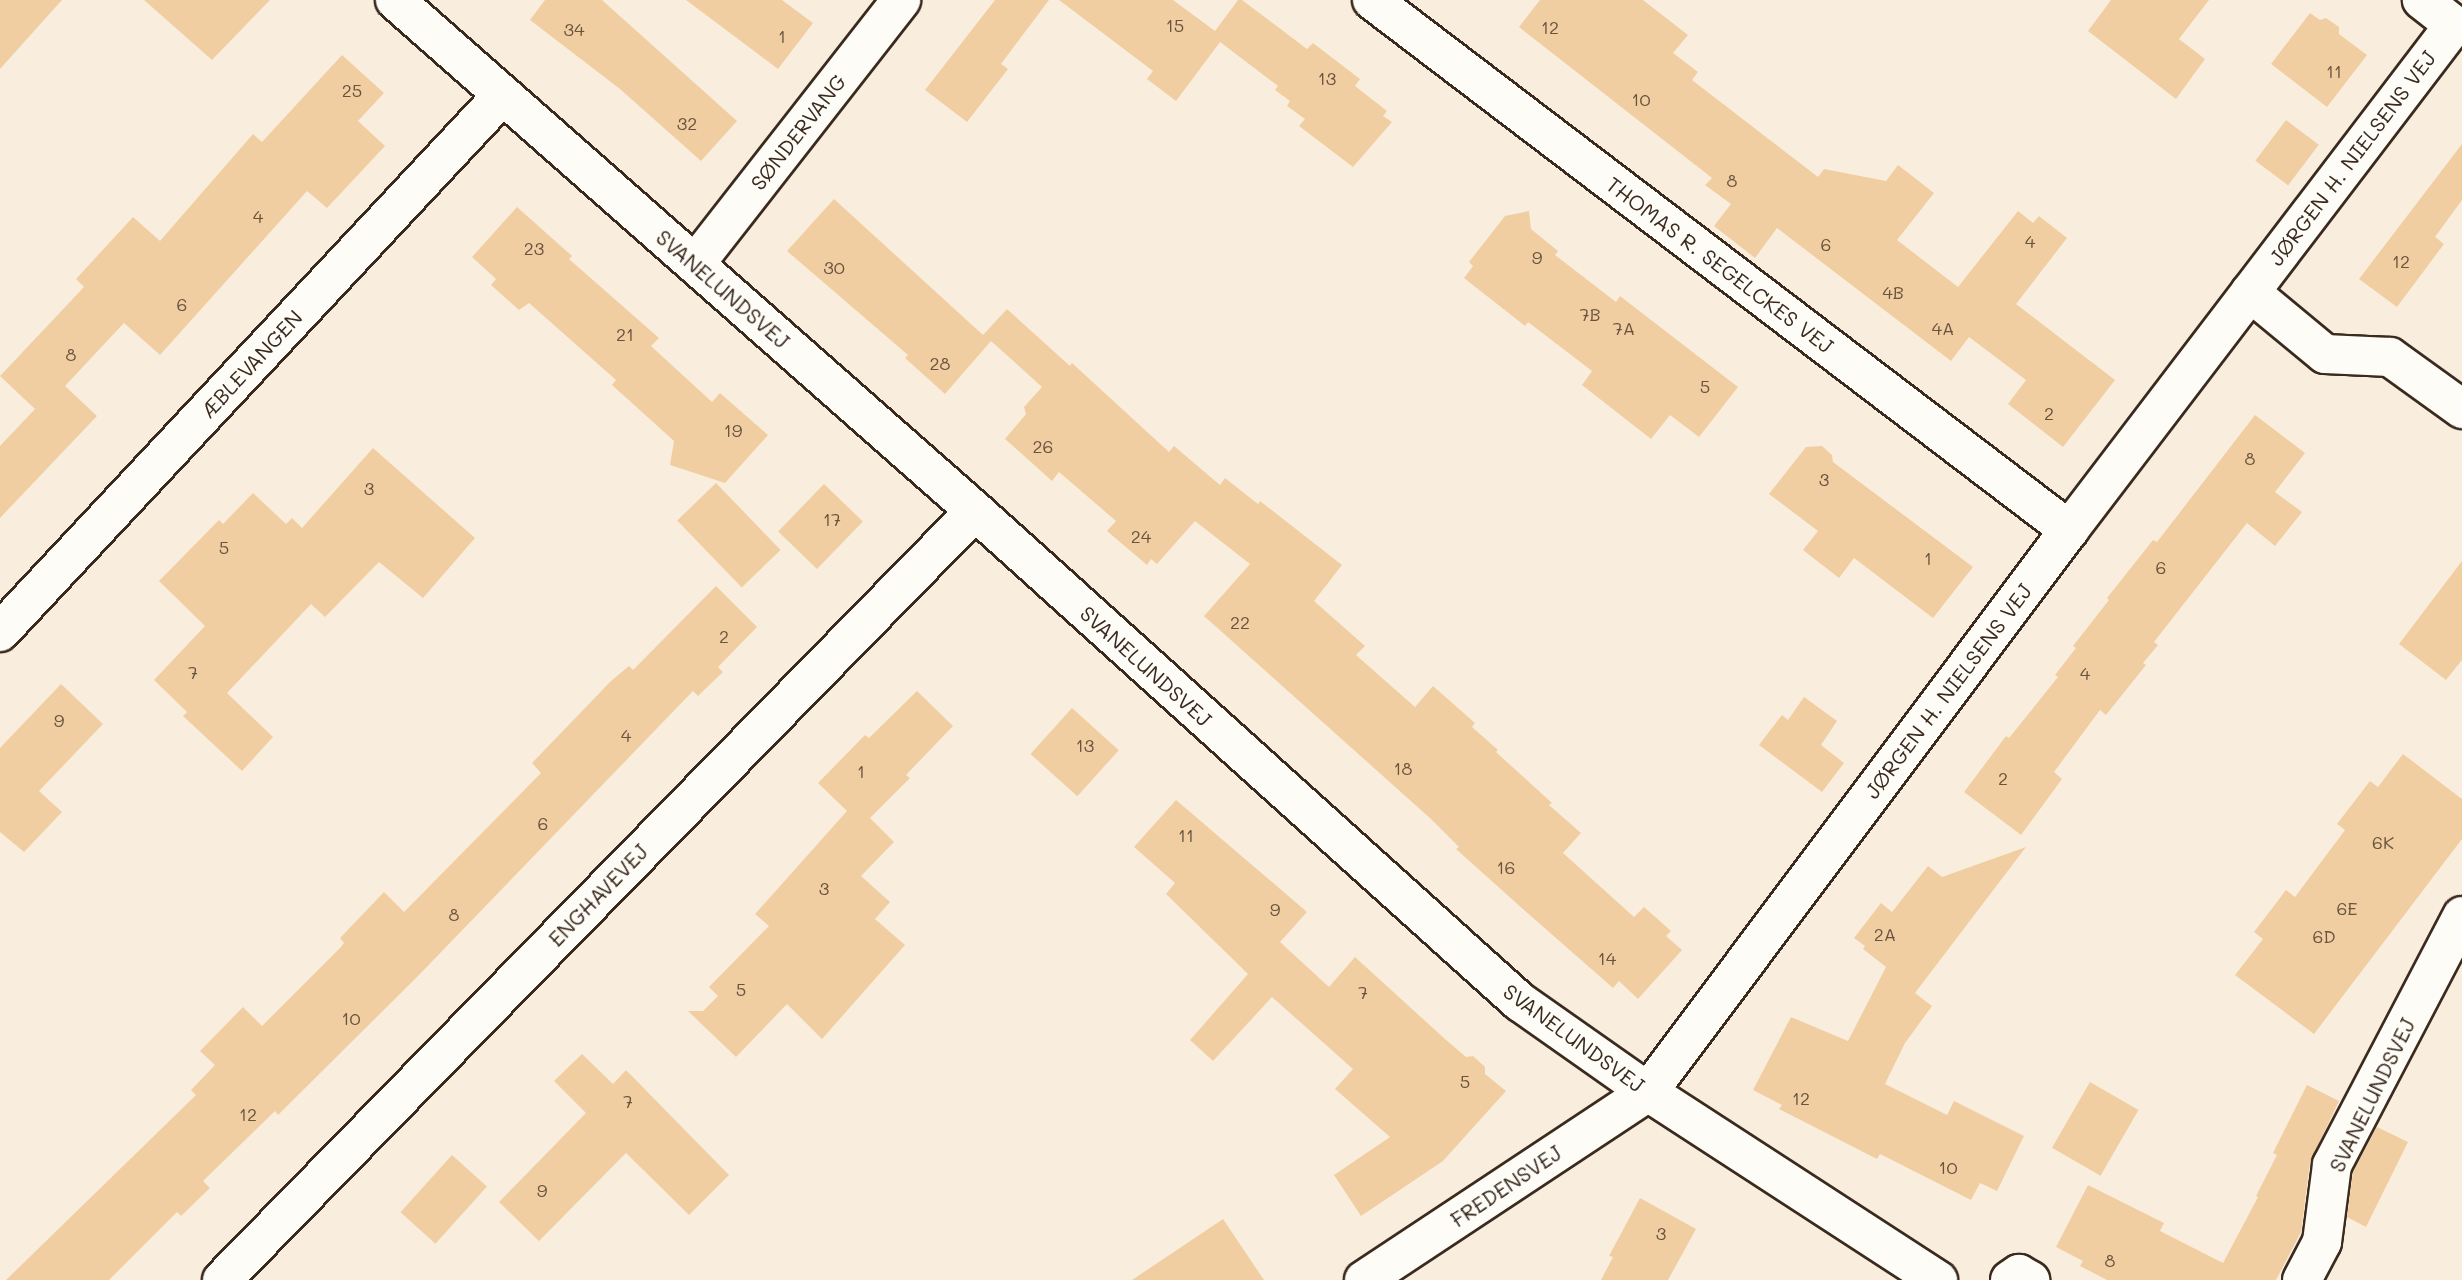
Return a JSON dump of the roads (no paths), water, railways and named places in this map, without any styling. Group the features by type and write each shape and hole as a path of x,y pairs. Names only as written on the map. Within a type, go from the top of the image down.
{"street":[{"name":"SVANELUNDSVEJ","path":"394,0 975,511 1510,993 1648,1092 1938,1280"},
{"name":"SØNDERVANG","path":"695,264 901,0"},
{"name":"THOMAS R. SEGELCKES VEJ","path":"1372,0 2069,530"},
{"name":"JØRGEN H. NIELSENS VEJ","path":"1648,1092 2069,530 2454,25 2422,0"},
{"name":"ÆBLEVANGEN","path":"0,632 502,96"},
{"path":"2250,292 2325,354 2390,357 2462,409"},
{"name":"ENGHAVEVEJ","path":"222,1280 975,511"},
{"name":"SVANELUNDSVEJ","path":"2302,1280 2322,1242 2332,1166 2462,916"},
{"name":"FREDENSVEJ","path":"1364,1280 1648,1092"},
{"path":"2010,1280 2019,1274 2030,1280"}]}
